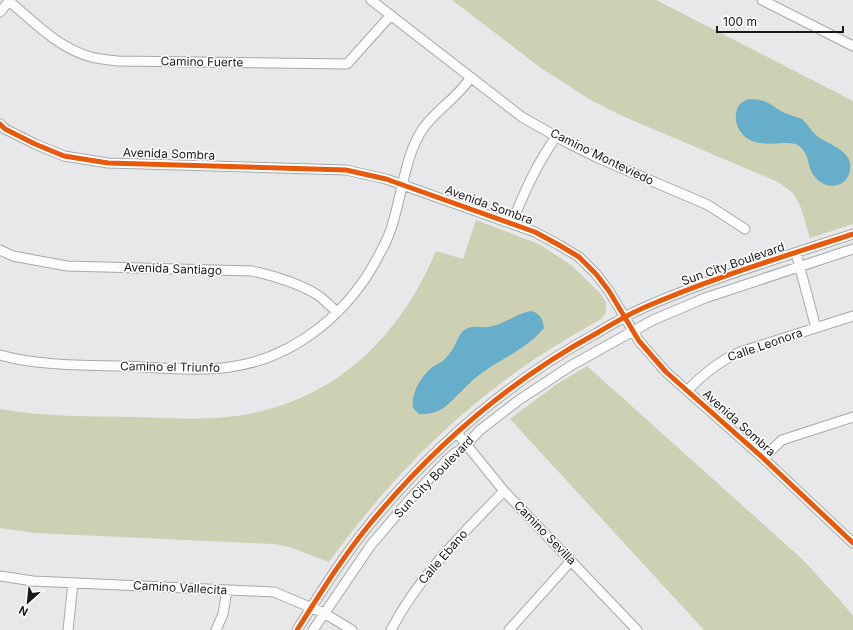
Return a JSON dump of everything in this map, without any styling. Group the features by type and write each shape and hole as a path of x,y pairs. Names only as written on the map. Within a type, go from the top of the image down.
{"street":[{"name":"Camino Fuerte","path":"10,0 56,41 90,57 118,61 347,64 391,15"},
{"path":"0,12 10,0"},
{"name":"Camino Monteviedo","path":"371,0 522,116 556,137 596,157 708,205 745,229"},
{"path":"762,0 853,46"},
{"name":"Camino el Triunfo","path":"0,355 38,363 200,369 230,367 260,360 286,350 327,323 349,300 364,280 380,254 388,236 411,155 422,130 444,106 465,87 471,77"},
{"name":"Avenida Sombra","path":"0,124 5,129 64,156 108,163 346,170 402,184 535,232 578,257 596,274 609,291 632,331 666,372 851,537"},
{"path":"512,223 527,187 544,154 556,137"},
{"name":"Sun City Boulevard","path":"297,630 335,571 368,525 413,476 457,433 509,390 566,350 624,317 723,277 853,234"},
{"name":"Sun City Boulevard","path":"313,630 371,545 415,494 449,458 480,430 519,400 572,365 653,320 705,298 853,249"},
{"name":"Avenida Santiago","path":"0,250 13,256 67,266 252,271 276,277 302,287 317,295 337,312"},
{"path":"796,253 816,328"},
{"name":"Calle Leonora","path":"687,391 706,371 727,357 853,316"},
{"path":"763,458 782,440 853,417"},
{"name":"Camino Sevilla","path":"457,433 504,491 637,630"},
{"name":"Calle Ebano","path":"391,630 414,592 435,563 504,491"},
{"path":"509,630 571,561"},
{"name":"Camino Vallecita","path":"0,576 33,581 274,592 324,613 352,630"},
{"path":"68,630 73,583"},
{"path":"216,630 223,614 227,590"}],"green space":[{"path":"452,0 656,0 853,101 853,224 810,238 800,205 793,193 778,182 620,115 589,99 541,68"},
{"path":"476,220 539,244 571,265 599,292 606,302 606,313 601,319 526,365 470,408 444,431 419,455 372,507 329,562 289,547 274,544 35,533 0,528 0,409 17,412 68,416 204,418 227,417 263,411 297,400 327,384 355,364 380,341 402,314 420,284 436,251 463,259"},
{"path":"587,366 802,559 853,616 853,630 704,630 510,419 557,384"}],"water":[{"path":"749,99 762,100 787,114 802,119 816,135 841,150 848,158 850,163 850,171 844,182 833,186 820,182 812,173 804,151 796,144 760,143 754,142 744,136 737,125 736,114 737,108 740,104"},
{"path":"531,311 537,313 543,322 544,328 530,342 479,375 442,409 433,413 419,414 413,408 413,397 423,377 430,369 447,357 460,335 466,329 472,327 493,326 525,312"}],"cycle path":[{"path":"0,124 5,129 64,156 108,163 346,170 386,179 535,232 579,257 596,274 609,291 639,341 666,372 763,458 853,543"},
{"path":"297,630 350,550 393,497 446,443 474,418 533,372 643,308 721,277 853,234"}]}
